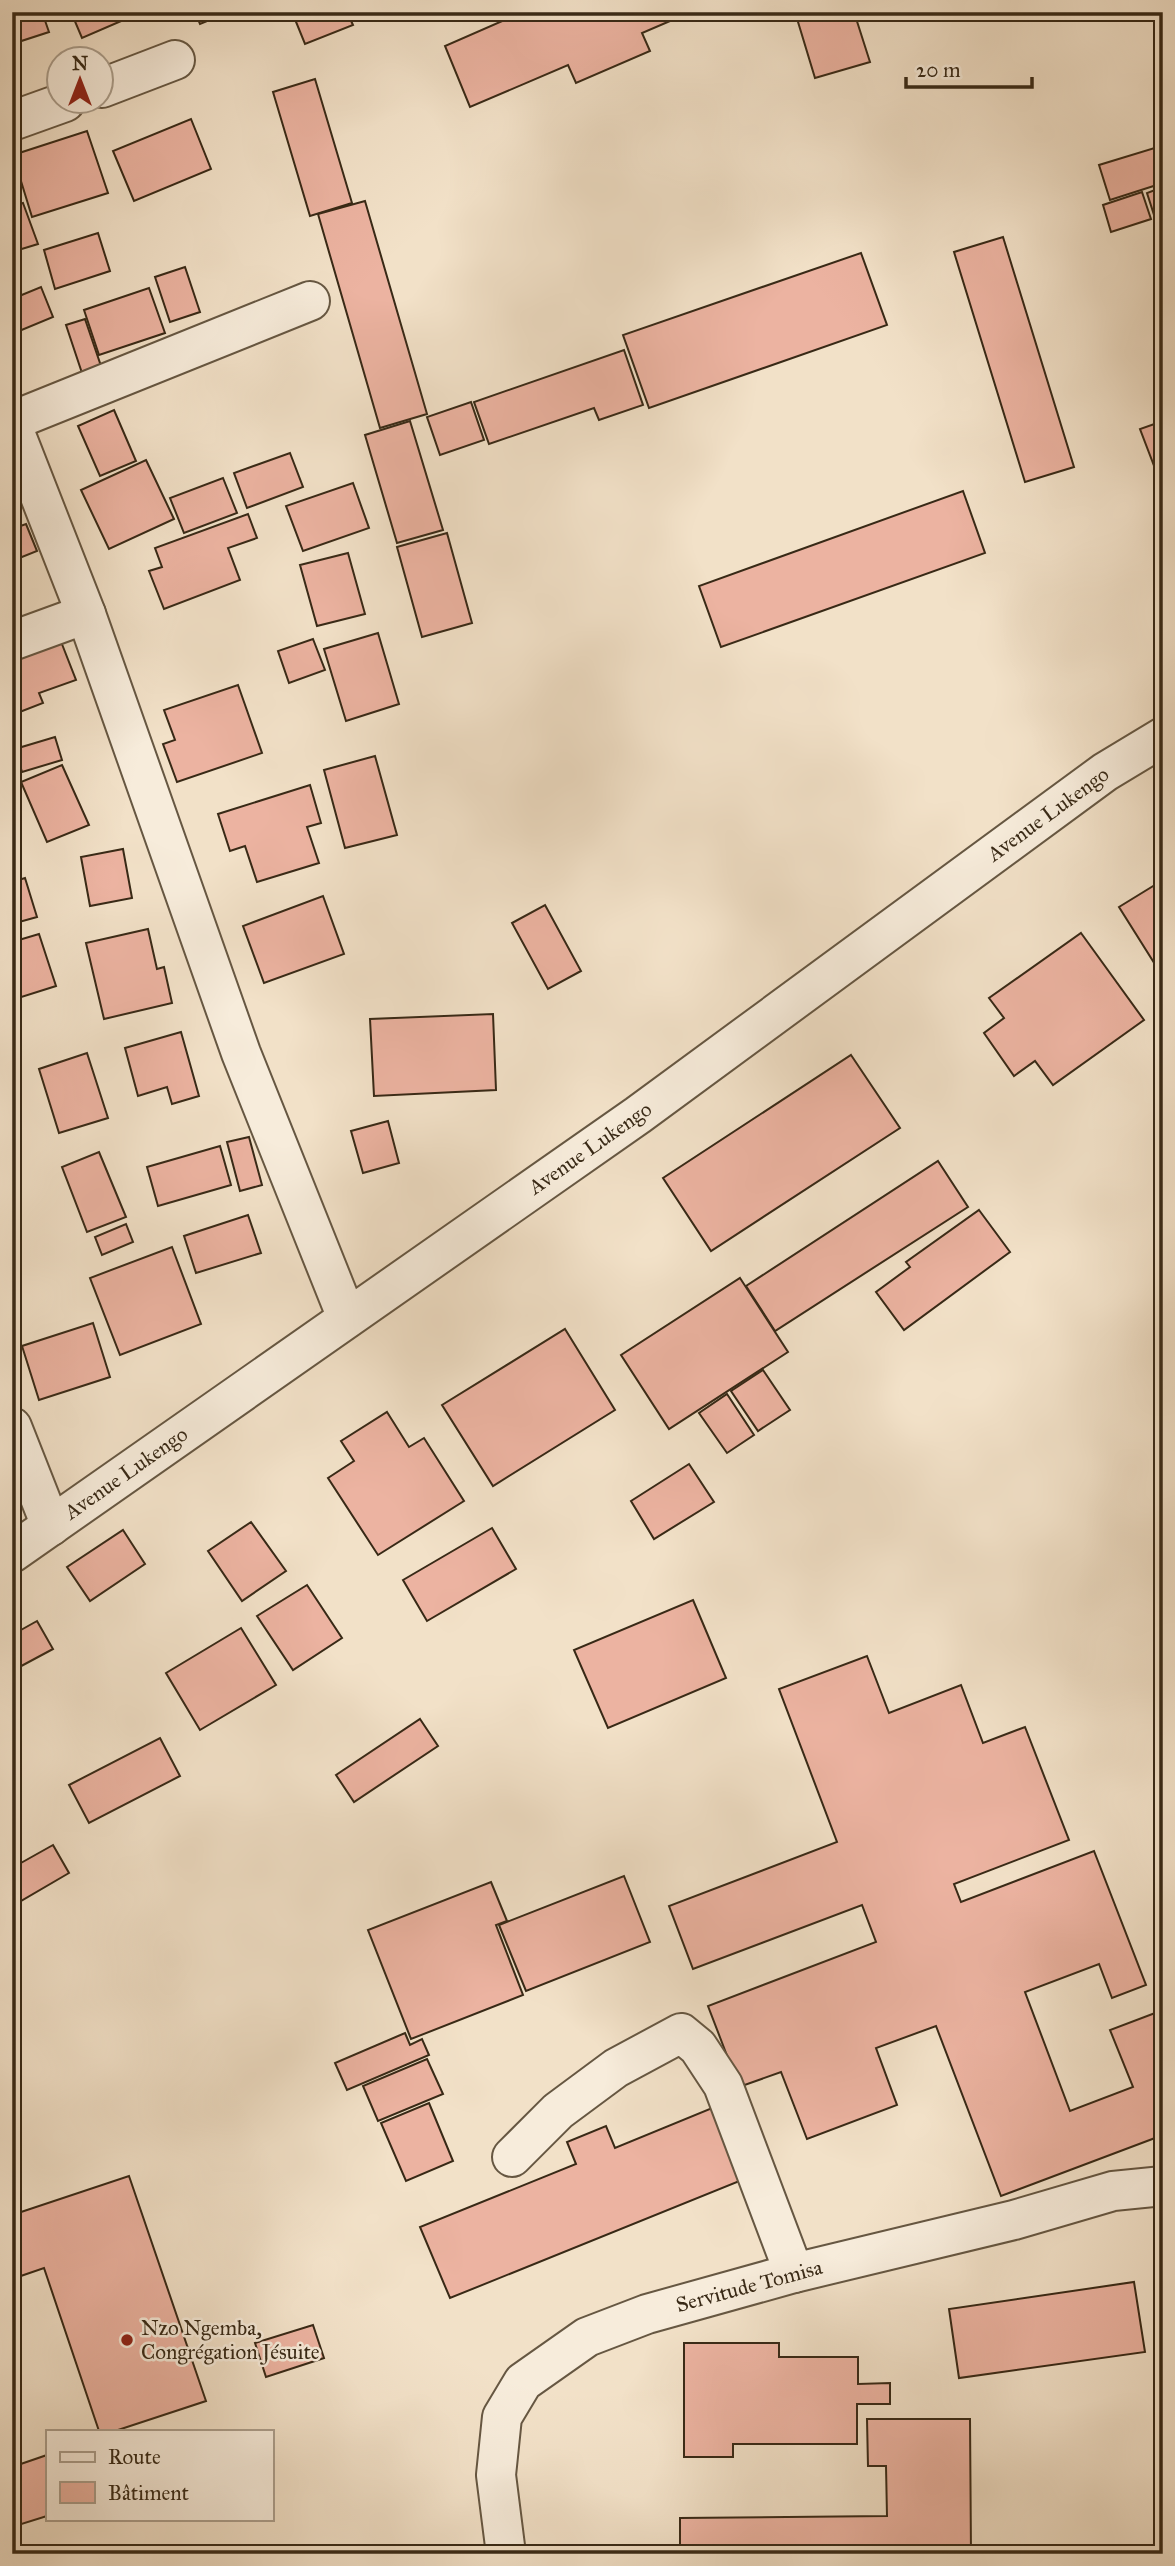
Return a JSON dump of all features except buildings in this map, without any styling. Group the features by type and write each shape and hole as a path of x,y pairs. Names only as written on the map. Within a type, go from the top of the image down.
{"street":[{"path":"116,83 175,60"},
{"path":"12,121 46,109"},
{"path":"310,301 12,423 86,614 241,1053 346,1318"},
{"path":"12,641 86,614"},
{"name":"Avenue Lukengo","path":"12,1553 638,1115 1105,772 1163,737"},
{"path":"12,1427 51,1525"},
{"path":"512,2157 577,2096 616,2068 681,2033 698,2047 723,2085 794,2273"},
{"name":"Servitude Tomisa","path":"506,2554 496,2476 502,2417 523,2382 587,2337 647,2314 794,2273 1014,2220 1113,2191 1163,2186"}],"place":[{"name":"Nzo Ngemba, Congrégation Jésuite","path":"127,2340"}]}
